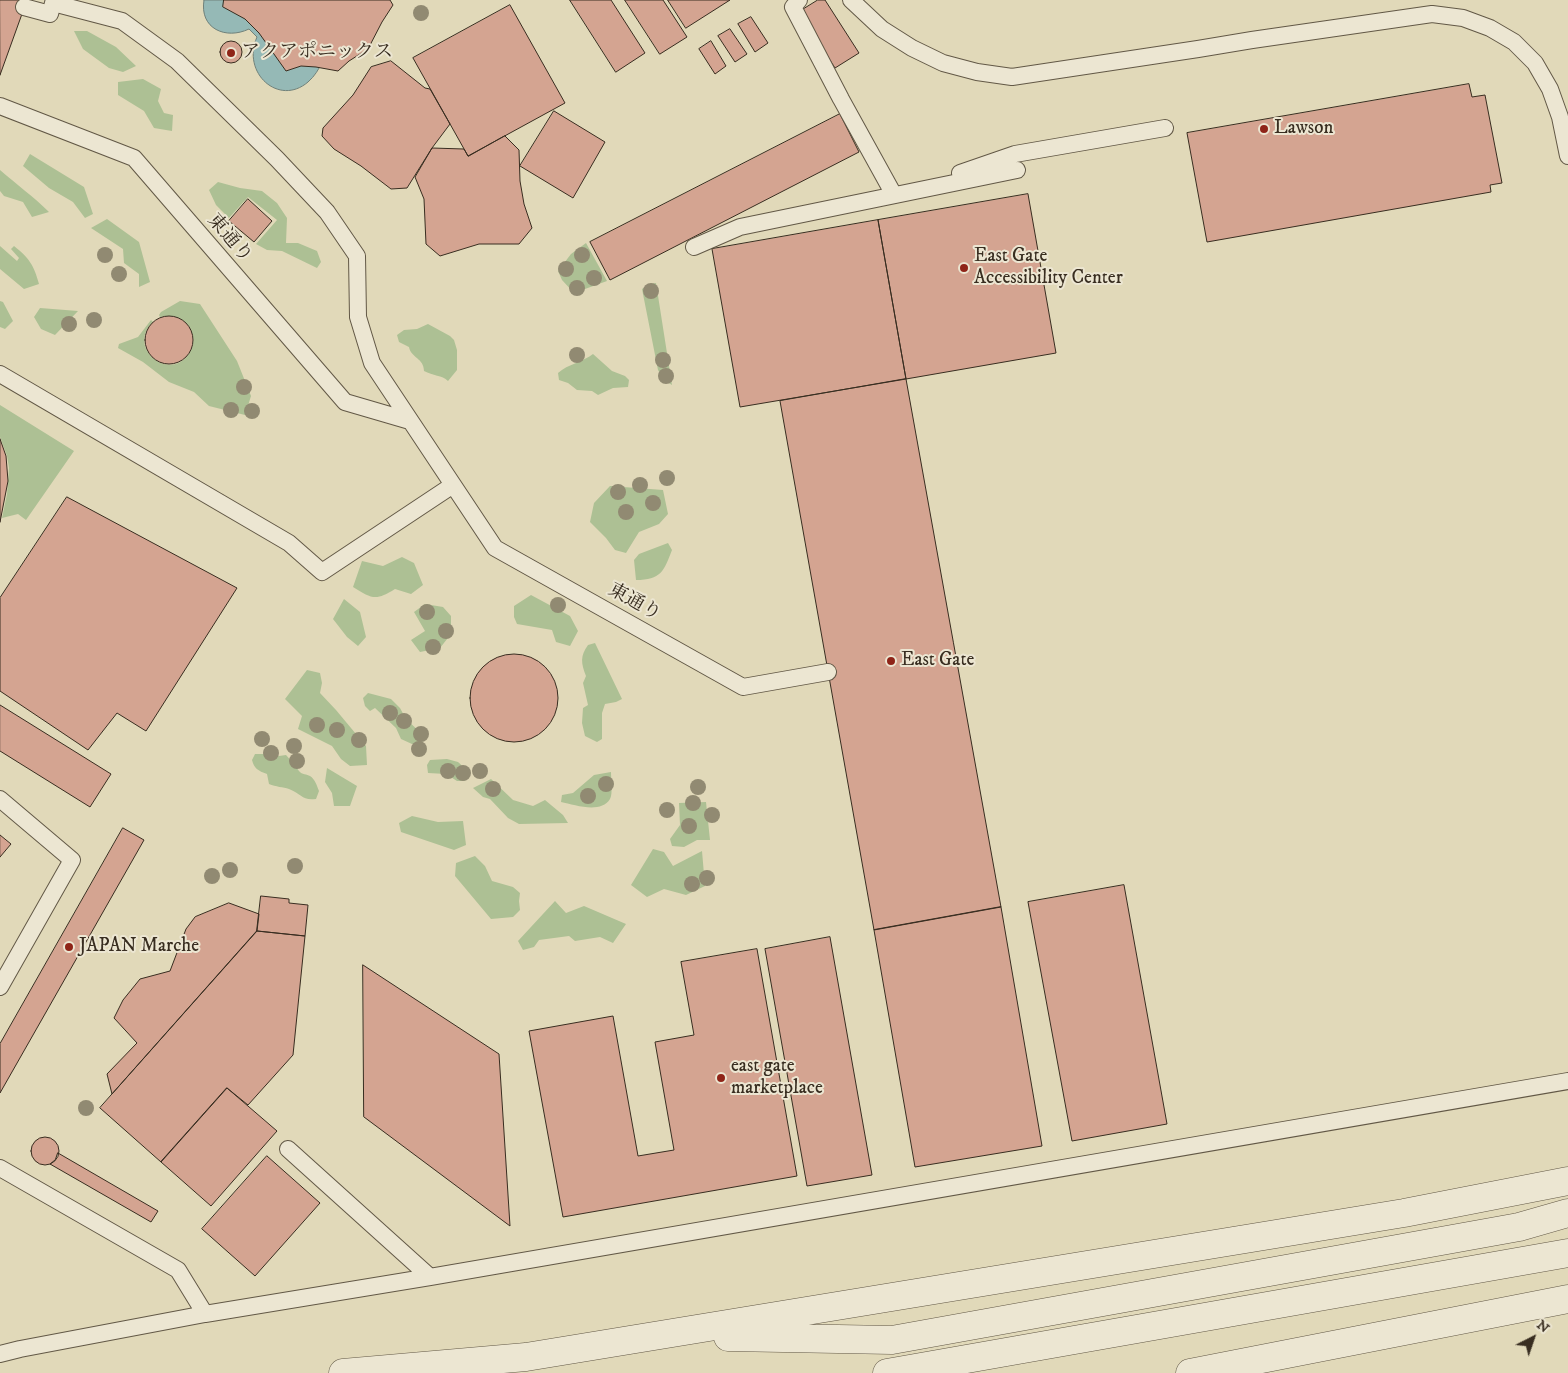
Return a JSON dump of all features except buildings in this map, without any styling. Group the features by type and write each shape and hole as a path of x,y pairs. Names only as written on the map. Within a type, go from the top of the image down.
{"street":[{"path":"343,1373 526,1357 1404,1212 1568,1180"},
{"path":"662,1335 892,1340 1519,1227 1568,1213"},
{"path":"887,1373 1568,1252"},
{"path":"1190,1373 1246,1368 1568,1299"},
{"path":"468,1373 526,1357"}],"lane":[{"path":"799,0 793,7 894,196"},
{"path":"851,0 882,29 912,48 944,63 978,72 1012,77 1432,14 1463,18 1490,28 1514,42 1535,63 1550,89 1560,117 1568,156"},
{"name":"東通り","path":"24,7 50,14 53,3 122,21 177,61 277,159 327,212 357,256 358,317 372,363 495,548 743,687 828,672"},
{"name":"東通り","path":"0,106 134,158 345,402 410,421"},
{"path":"894,196 1015,154 1165,128"},
{"path":"694,247 740,227 1017,170"},
{"path":"0,374 289,543 322,572 453,485"},
{"path":"0,799 72,860 0,987"},
{"path":"0,1354 205,1314 430,1277 1568,1080"},
{"path":"288,1149 430,1277"},
{"path":"0,1168 178,1270 205,1314"}],"green space":[{"path":"74,31 87,31 116,47 136,66 123,72 109,68 83,49"},
{"path":"143,79 161,89 158,101 164,113 173,115 172,131 154,128 144,111 118,95 118,82"},
{"path":"30,154 84,187 93,214 85,218 73,202 49,188 23,166"},
{"path":"0,170 49,212 32,217 23,202 4,196 0,191"},
{"path":"218,182 262,191 277,203 287,218 286,243 298,243 317,251 321,262 317,268 282,251 267,250 256,244 277,220 248,197 229,218 216,205 209,190"},
{"path":"107,219 139,242 150,282 139,287 139,274 124,263 123,249 91,228"},
{"path":"586,243 607,281 574,293 562,280 558,271 571,254"},
{"path":"0,246 17,261 19,258 11,249 14,246 24,254 33,267 39,284 24,289 0,269"},
{"path":"656,283 672,385 664,380 658,370 642,289"},
{"path":"0,301 3,302 13,321 5,329 0,327"},
{"path":"180,301 200,304 237,361 251,396 245,415 209,406 194,392 169,382 143,362 118,348 119,344 138,337 151,320 153,322 146,332 144,342 147,351 161,363 170,365 180,362 192,349 193,339 191,331 181,320 166,316 160,317 159,315"},
{"path":"40,308 78,311 55,335 41,329 34,317"},
{"path":"428,324 454,340 457,350 457,370 448,381 424,371 422,363 412,354 409,347 399,342 397,335 404,330 417,329"},
{"path":"593,354 612,371 625,376 629,380 628,387 613,388 598,395 592,391 577,390 568,383 559,380 558,373"},
{"path":"0,405 74,451 26,520 18,514 2,518 7,494 9,468 0,437"},
{"path":"610,486 663,490 668,514 659,524 639,532 626,553 615,550 590,522 594,503"},
{"path":"668,543 672,550 664,569 651,578 636,580 634,560 639,554"},
{"path":"402,557 414,563 423,585 411,594 395,589 374,597 353,587 362,561 383,566"},
{"path":"531,595 570,616 578,631 570,646 556,642 552,630 517,624 514,617 514,606"},
{"path":"344,599 360,612 366,637 358,646 347,637 333,619"},
{"path":"425,604 443,607 451,616 451,634 440,648 420,652 411,640 425,631 414,612"},
{"path":"595,643 622,699 605,704 602,713 602,739 597,742 585,736 582,723 583,708 588,705 583,683 586,676 582,663 583,656 588,645"},
{"path":"307,670 320,673 322,683 320,693 366,746 367,765 350,766 341,759 332,746 298,729 302,716 285,699"},
{"path":"368,693 391,699 400,708 406,719 422,734 424,741 412,744 401,739 396,728 375,708 370,711 365,706 363,698"},
{"path":"255,754 264,754 272,757 286,755 300,772 310,776 315,781 319,791 316,799 308,799 289,789 269,784 267,774 254,765 252,760"},
{"path":"447,759 458,762 467,770 465,781 457,781 446,774 428,773 427,765 430,760"},
{"path":"327,768 357,786 350,806 334,806 332,793 325,782"},
{"path":"611,772 611,794 606,804 587,807 561,802 562,795 573,793 594,775"},
{"path":"491,779 513,800 533,806 545,800 563,815 568,823 519,824 508,818 490,799 483,797 473,788"},
{"path":"706,802 710,840 697,840 684,847 672,846 670,839 680,825 679,803"},
{"path":"412,816 438,822 463,821 466,845 454,850 401,832 399,823"},
{"path":"653,849 664,852 673,866 702,851 705,886 686,895 664,889 647,897 631,885"},
{"path":"475,856 485,866 492,881 513,887 520,893 520,910 513,917 491,919 455,876 456,863"},
{"path":"555,901 566,913 584,906 626,924 613,943 600,937 575,941 569,936 539,940 534,947 523,950 518,941"}],"water":[{"path":"204,0 254,0 332,38 323,61 313,78 297,89 286,91 275,88 266,82 258,74 254,63 253,50 257,37 249,29 232,33 216,30 206,18"}],"place":[{"name":"アクアポニックス","path":"231,53"},
{"name":"Lawson","path":"1264,129"},
{"name":"East Gate Accessibility Center","path":"964,268"},
{"name":"East Gate","path":"891,661"},
{"name":"JAPAN Marche","path":"69,947"},
{"name":"east gate marketplace","path":"721,1078"}]}
